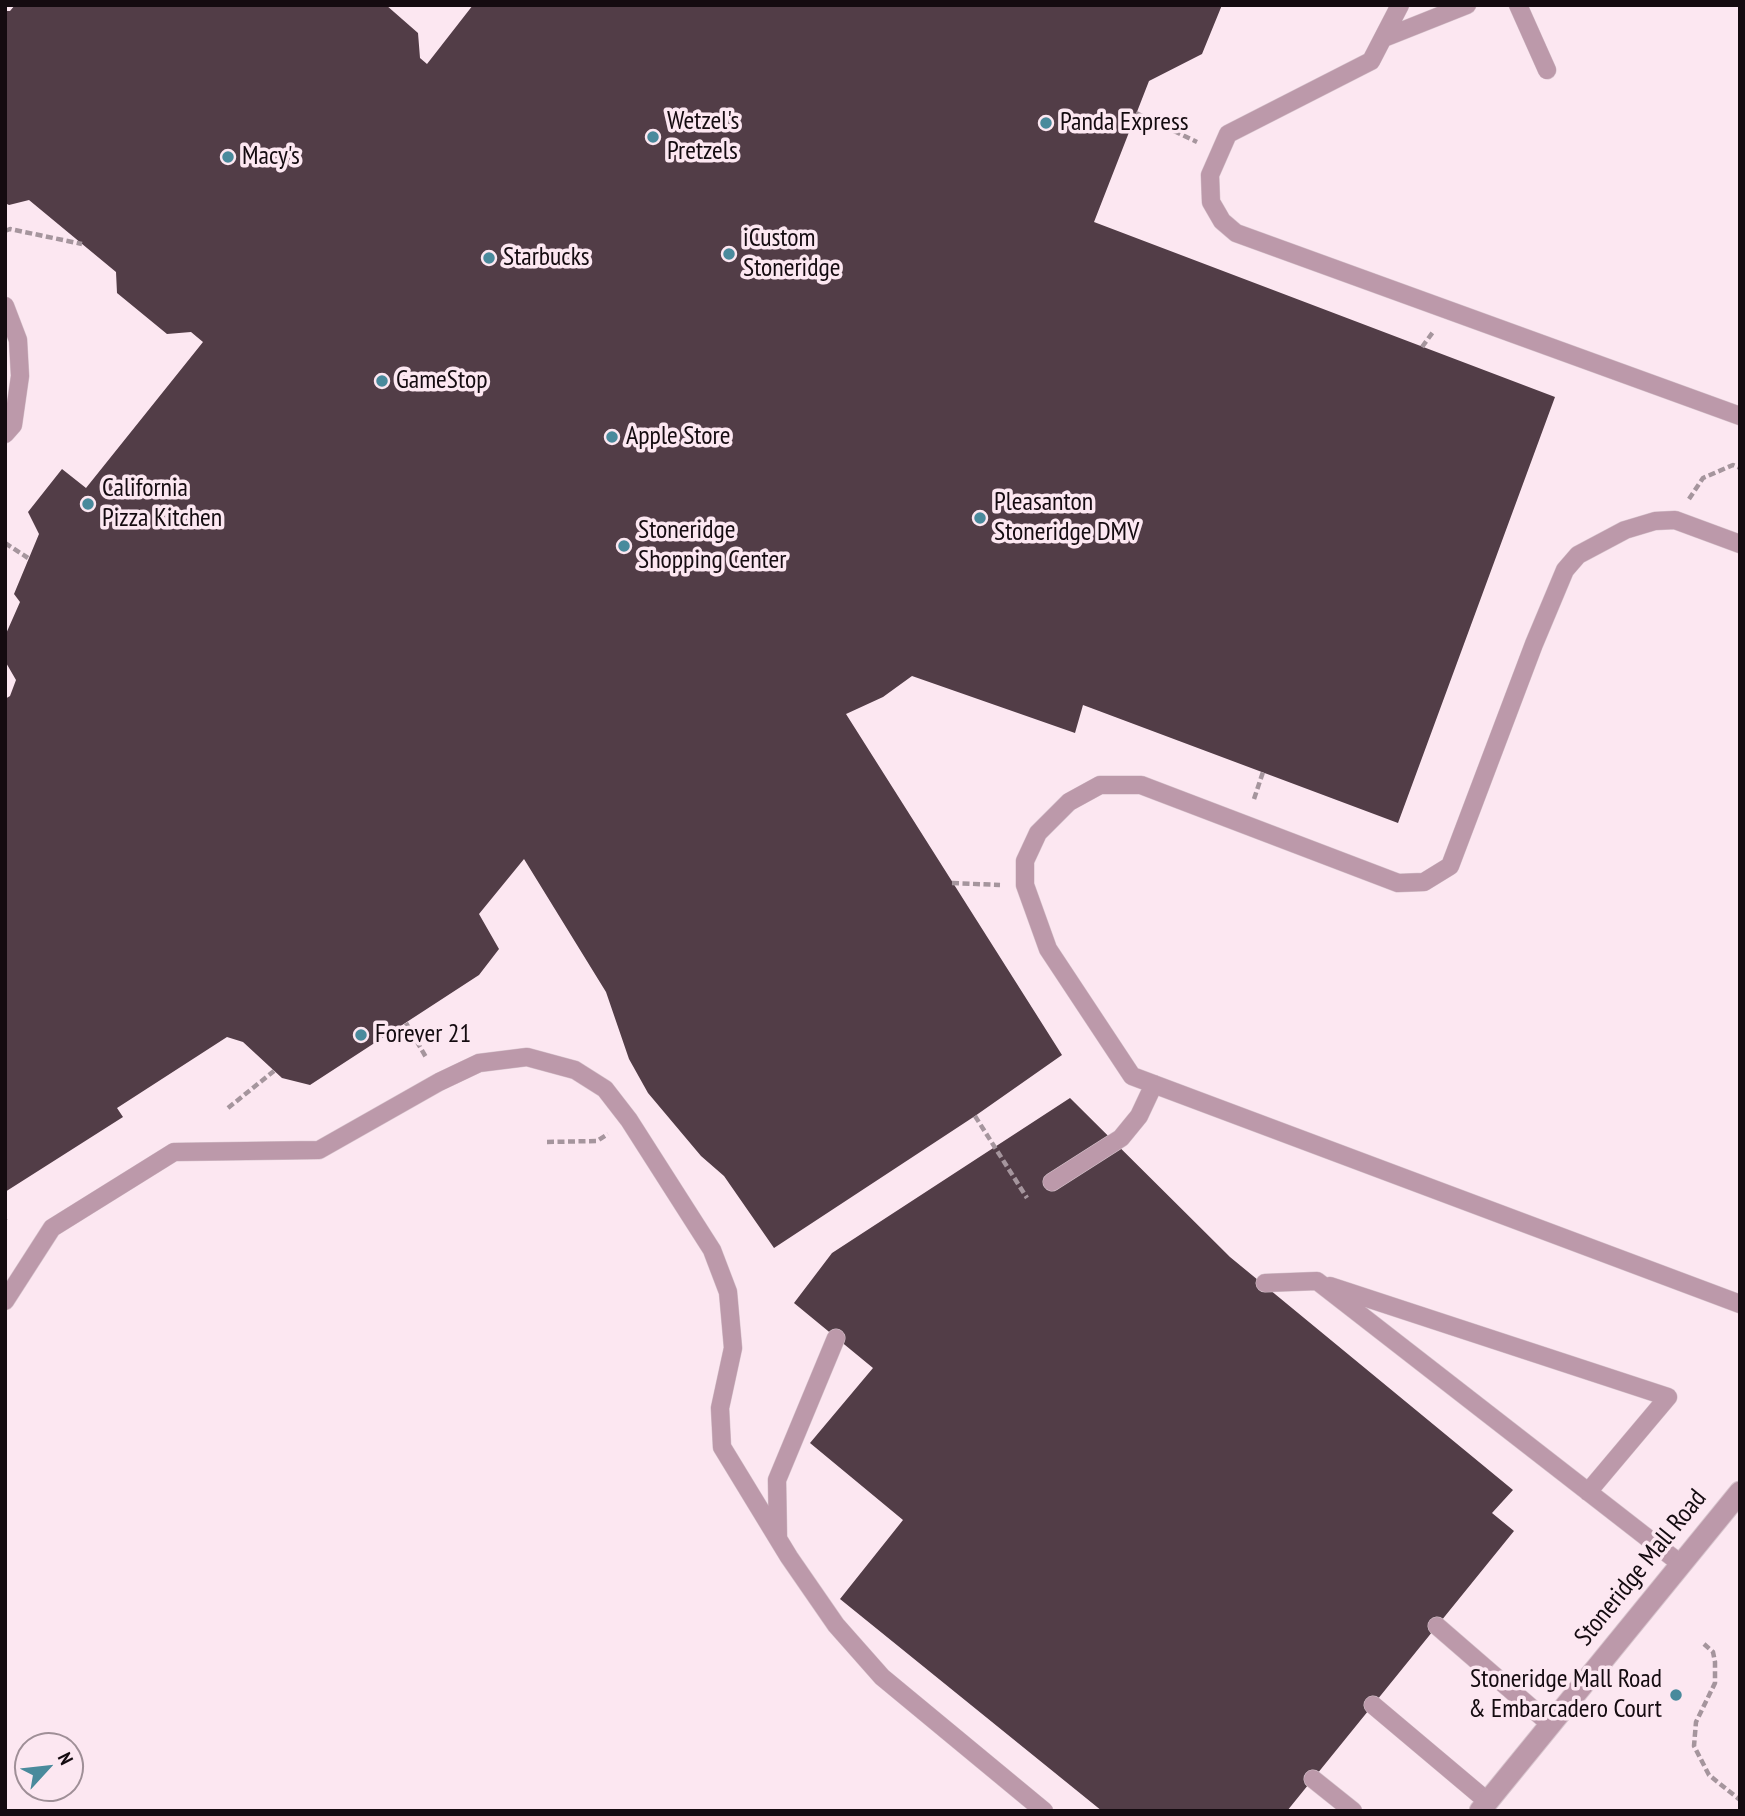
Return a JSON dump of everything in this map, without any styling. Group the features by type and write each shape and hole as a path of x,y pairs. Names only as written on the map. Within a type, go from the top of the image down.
{"street":[{"name":"Stoneridge Mall Road","path":"1483,1806 1740,1492"}],"lane":[{"path":"1400,5 1371,61 1228,134 1210,175 1210,202 1222,221 1236,233 1740,416"},
{"path":"1384,38 1467,5"},
{"path":"1518,5 1547,70"},
{"path":"5,306 18,340 20,376 13,425 5,434"},
{"path":"1740,544 1675,520 1655,521 1625,530 1578,555 1565,570 1450,866 1424,882 1398,883 1141,785 1100,785 1069,802 1038,833 1025,861 1025,885 1048,949 1132,1076 1740,1304"},
{"path":"5,1301 52,1228 174,1152 319,1150 439,1082 480,1063 527,1057 575,1070 605,1089 629,1120 712,1250 728,1292 733,1348 720,1408 722,1447 778,1538 836,1625 882,1677 1044,1811"},
{"path":"1052,1182 1121,1138 1139,1116 1154,1084"},
{"path":"1317,1281 1681,1564"},
{"path":"1265,1283 1317,1281 1668,1397 1588,1492"},
{"path":"778,1538 777,1480 836,1338"},
{"path":"1437,1626 1550,1724"},
{"path":"1373,1705 1483,1806"},
{"path":"1313,1779 1353,1811"}],"path":[{"path":"1136,113 1220,152"},
{"path":"5,231 10,229 82,244"},
{"path":"1675,520 1703,478 1733,464 1740,468"},
{"path":"5,543 28,558"},
{"path":"952,883 1025,885"},
{"path":"406,1023 422,1050"},
{"path":"228,1108 274,1071"},
{"path":"975,1116 1027,1198"},
{"path":"547,1142 597,1141 629,1120"},
{"path":"1704,1644 1713,1652 1715,1683 1696,1721 1694,1746 1709,1775 1740,1800"}],"building":[{"name":"Stoneridge Shopping Center","path":"15,5 386,5 418,33 420,58 427,64 473,5 1222,5 1202,54 1149,81 1094,222 1555,397 1398,823 1083,705 1075,733 912,676 883,697 846,714 1062,1055 975,1116 774,1248 724,1176 701,1156 648,1093 629,1059 606,992 524,859 479,914 499,949 479,975 310,1085 282,1078 243,1042 227,1037 117,1108 123,1117 5,1192 5,699 10,696 16,680 5,661 5,636 20,602 14,594 39,534 28,512 62,469 86,488 203,342 191,332 167,334 117,293 116,272 29,200 9,205 5,203 5,11 10,11"},
{"path":"1070,1098 1230,1257 1513,1490 1492,1513 1514,1531 1287,1811 1102,1811 840,1599 903,1520 810,1443 873,1368 794,1303 832,1253"}],"place":[{"name":"Panda Express","path":"1046,123"},
{"name":"Wetzel's Pretzels","path":"653,137"},
{"name":"Macy's","path":"228,157"},
{"name":"iCustom Stoneridge","path":"729,254"},
{"name":"Starbucks","path":"489,258"},
{"name":"GameStop","path":"382,381"},
{"name":"Apple Store","path":"612,437"},
{"name":"California Pizza Kitchen","path":"88,504"},
{"name":"Pleasanton Stoneridge DMV","path":"980,518"},
{"name":"Stoneridge Shopping Center","path":"624,546"},
{"name":"Forever 21","path":"361,1035"},
{"name":"Stoneridge Mall Road & Embarcadero Court","path":"1676,1695"}]}
